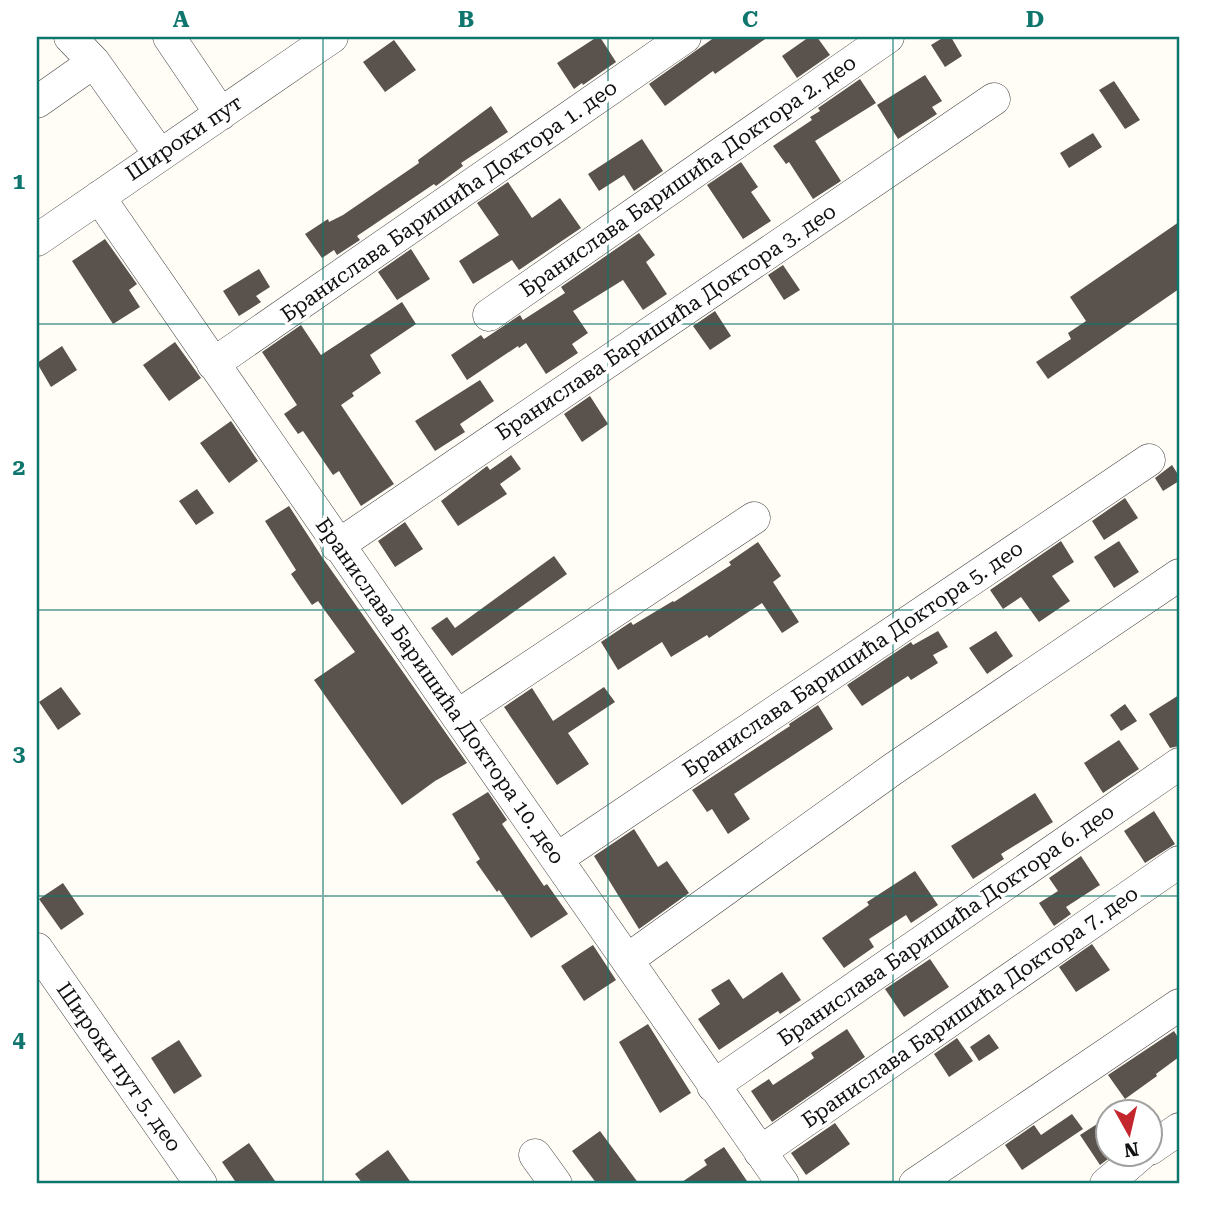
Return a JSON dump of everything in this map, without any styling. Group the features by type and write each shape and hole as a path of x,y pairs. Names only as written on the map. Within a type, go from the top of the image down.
{"street":[{"path":"70,37 94,62 160,155"},
{"path":"169,37 221,114"},
{"name":"Широки пут","path":"37,240 332,37"},
{"name":"Бранислава Баришића Доктора 1. део","path":"213,365 685,37"},
{"name":"Бранислава Баришића Доктора 2. део","path":"489,315 888,37"},
{"path":"37,102 94,62"},
{"name":"Бранислава Баришића Доктора 3. део","path":"337,546 994,99"},
{"name":"Бранислава Баришића Доктора 10. део","path":"99,197 337,546 558,858 783,1184"},
{"name":"Бранислава Баришића Доктора 5. део","path":"558,858 1149,460"},
{"path":"457,716 754,518"},
{"path":"627,960 795,837 1179,575"},
{"name":"Бранислава Баришића Доктора 6. део","path":"713,1086 1179,764"},
{"name":"Бранислава Баришића Доктора 7. део","path":"760,1152 1179,862"},
{"name":"Широки пут 5. део","path":"37,949 201,1184"},
{"path":"915,1184 1179,1005"},
{"path":"1164,1139 1179,1129"},
{"path":"535,1155 556,1184"},
{"path":"1105,1184 1124,1168"}],"building":[{"path":"600,37 616,62 574,89 557,63"},
{"path":"715,37 768,37 715,74 713,71 665,106 649,84"},
{"path":"809,37 817,37 830,55 797,78 782,56"},
{"path":"944,37 951,37 962,56 945,67 931,45"},
{"path":"394,40 416,70 385,92 363,62"},
{"path":"925,75 942,101 932,107 937,114 898,139 877,105"},
{"path":"860,79 876,103 815,141 841,181 813,199 789,162 786,164 773,146 812,120 810,117 820,111 818,108"},
{"path":"1114,81 1140,120 1125,129 1099,90"},
{"path":"491,106 508,132 461,163 463,166 436,186 434,184 357,236 360,240 337,255 334,250 322,258 305,234 328,219 329,222 343,215 419,163 418,160"},
{"path":"1093,133 1102,147 1069,168 1060,153"},
{"path":"642,139 663,171 634,191 624,175 599,191 588,174"},
{"path":"741,162 758,187 751,192 771,221 743,239 707,185"},
{"path":"508,182 532,218 560,198 581,228 519,270 512,260 473,284 459,261 499,235 477,203"},
{"path":"1179,222 1179,289 1048,379 1036,362 1071,339 1068,333 1086,321 1070,297"},
{"path":"639,233 655,255 646,262 667,294 643,310 623,280 573,311 588,333 572,344 578,353 546,374 526,343 467,380 451,355 481,335 484,339 520,315 523,320 565,293 561,287"},
{"path":"105,239 137,284 129,290 140,307 113,324 72,261"},
{"path":"411,249 430,279 397,300 378,272"},
{"path":"783,265 800,290 784,300 768,275"},
{"path":"259,269 270,287 256,296 261,302 239,316 223,291"},
{"path":"402,302 416,324 370,355 381,373 352,393 354,396 341,405 394,484 361,506 339,471 333,475 303,431 298,434 284,414 297,405 262,352 301,325 321,355"},
{"path":"715,311 731,336 710,350 693,326"},
{"path":"175,342 201,378 169,401 143,365"},
{"path":"62,346 77,370 51,387 37,363"},
{"path":"480,380 494,401 460,424 465,432 435,451 415,421"},
{"path":"590,396 608,424 582,442 564,414"},
{"path":"231,421 258,461 229,483 200,443"},
{"path":"511,455 521,469 500,484 507,494 458,526 441,501 487,466 490,470"},
{"path":"1172,465 1179,481 1163,491 1155,478"},
{"path":"197,489 214,513 196,525 179,501"},
{"path":"1125,498 1138,518 1104,540 1092,521"},
{"path":"289,506 467,763 435,781 402,805 314,680 355,652 318,601 312,605 291,574 296,570 265,521"},
{"path":"405,522 423,549 395,567 378,541"},
{"path":"1061,541 1074,562 1052,576 1070,601 1039,622 1021,597 1003,609 990,590"},
{"path":"1119,541 1139,572 1114,588 1094,557"},
{"path":"758,542 781,576 773,582 799,622 782,633 762,603 709,638 707,635 671,657 662,642 618,670 601,642 631,622 633,625 674,602 731,565 729,562"},
{"path":"554,556 567,574 452,656 431,628 447,617 455,628"},
{"path":"938,631 948,647 933,655 938,663 911,680 908,676 862,706 847,685 911,642 913,645"},
{"path":"996,631 1013,656 987,674 969,648"},
{"path":"61,687 81,714 58,730 39,702"},
{"path":"604,687 615,702 568,733 589,764 557,785 504,707 532,688 553,721"},
{"path":"1179,695 1179,746 1170,748 1149,714"},
{"path":"1125,704 1137,721 1121,731 1110,715"},
{"path":"818,705 833,729 734,794 750,819 728,834 712,809 707,812 692,790"},
{"path":"1119,740 1139,769 1103,793 1084,763"},
{"path":"488,792 507,820 502,824 544,886 547,884 568,914 531,938 499,890 497,892 476,862 480,859 452,814"},
{"path":"1035,793 1053,822 1001,854 1004,859 973,879 951,846"},
{"path":"1154,811 1175,844 1145,863 1124,831"},
{"path":"634,829 658,867 667,861 689,893 639,929 594,856"},
{"path":"1081,856 1100,885 1066,907 1071,914 1054,926 1039,903 1058,891 1049,878"},
{"path":"915,871 938,905 911,923 906,915 869,939 874,947 844,968 822,938 869,905 867,902"},
{"path":"63,883 84,914 61,930 39,899"},
{"path":"1092,944 1110,970 1076,992 1059,967"},
{"path":"593,945 616,980 584,1001 561,966"},
{"path":"930,959 949,987 904,1017 885,989"},
{"path":"782,972 801,1000 780,1014 778,1011 719,1050 698,1019 720,1004 711,990 729,979 743,999"},
{"path":"648,1024 691,1093 660,1113 619,1042"},
{"path":"847,1029 865,1057 772,1122 751,1091 769,1079 773,1085 814,1058 811,1053"},
{"path":"1174,1031 1179,1039 1179,1057 1126,1098 1108,1075"},
{"path":"989,1034 999,1048 979,1061 970,1047"},
{"path":"957,1038 973,1061 949,1077 934,1054"},
{"path":"179,1040 202,1076 174,1094 151,1058"},
{"path":"1072,1114 1083,1129 1022,1170 1005,1145 1034,1125 1041,1135"},
{"path":"835,1123 850,1144 806,1175 791,1153"},
{"path":"1094,1126 1094,1156 1080,1135"},
{"path":"600,1131 639,1184 597,1184 572,1151"},
{"path":"249,1143 277,1184 237,1184 222,1162"},
{"path":"724,1147 749,1184 679,1184 707,1165 704,1160"},
{"path":"388,1150 412,1184 363,1184 355,1174"}]}
